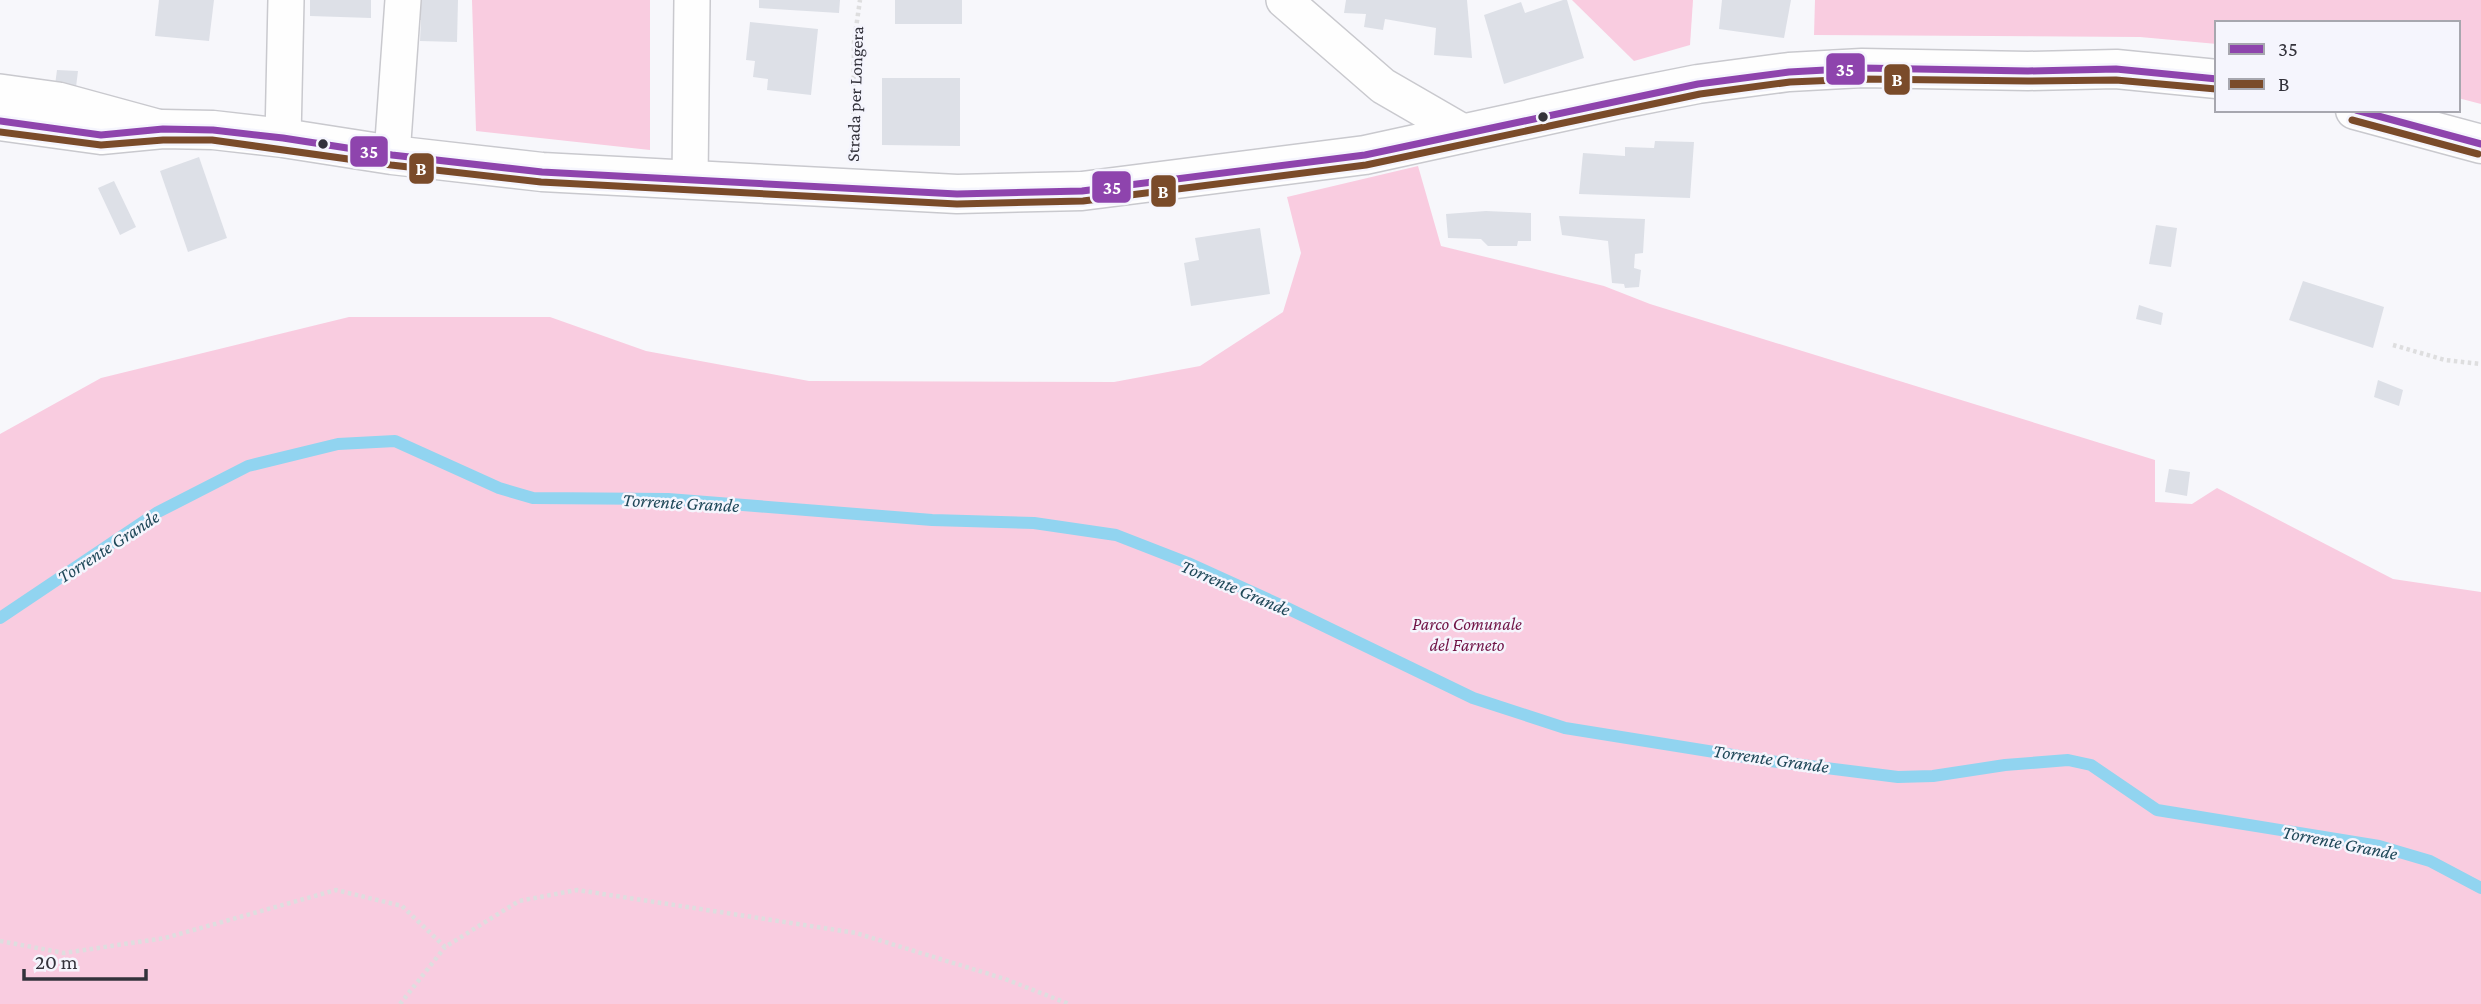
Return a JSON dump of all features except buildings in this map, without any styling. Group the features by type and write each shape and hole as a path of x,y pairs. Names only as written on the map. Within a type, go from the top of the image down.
{"street":[{"path":"283,138 286,0"},
{"path":"392,155 402,0"},
{"path":"690,180 692,0"},
{"path":"1284,0 1383,86 1466,134"},
{"path":"0,121 101,135 163,129 213,130 392,155 542,172 957,194 1082,191 1366,155 1698,85 1789,72 1862,68 2028,71 2116,69 2215,79"},
{"path":"0,92 58,100 163,129"},
{"path":"2362,112 2481,144"}],"path":[{"name":"Strada per Longera","path":"853,188 854,42 860,0"},
{"path":"2393,345 2445,360 2481,364"},
{"path":"0,941 64,953 165,938 335,890 402,906 445,947"},
{"path":"400,1004 445,947 519,901 577,890 856,933 1005,978 1069,1004"}],"green space":[{"path":"472,0 650,0 650,150 476,131"},
{"path":"1572,0 1693,0 1690,45 1634,61"},
{"path":"1815,0 2481,0 2481,104 2460,99 2460,21 2215,21 2215,44 2140,37 1814,35"},
{"name":"Parco Comunale del Farneto","path":"1418,166 1441,246 1604,286 1650,304 2155,460 2155,502 2192,504 2217,488 2393,579 2481,592 2481,1004 0,1004 0,434 101,378 349,317 550,317 646,351 809,381 1114,382 1200,366 1283,312 1301,253 1287,197"}],"waterway":[{"name":"Torrente Grande","path":"0,618 158,512 248,466 338,444 395,441 499,488 533,498 668,499 932,520 1034,523 1116,535 1188,563 1287,608 1473,698 1565,728 1770,761 1898,777 1933,776 2005,765 2068,760 2091,765 2157,810 2379,846 2430,861 2481,888"}],"transit line":[{"name":"35","path":"0,121 101,135 163,129 213,130 392,155 542,172 957,194 1082,191 1365,155 1698,84 1789,72 1862,68 2028,71 2116,69 2215,79"},
{"name":"B","path":"0,132 101,145 163,140 212,140 391,165 541,182 957,204 1083,201 1366,165 1700,94 1790,82 1862,79 2116,80 2215,89"},
{"name":"35","path":"2363,112 2481,144"},
{"name":"B","path":"2352,120 2478,154"}]}
